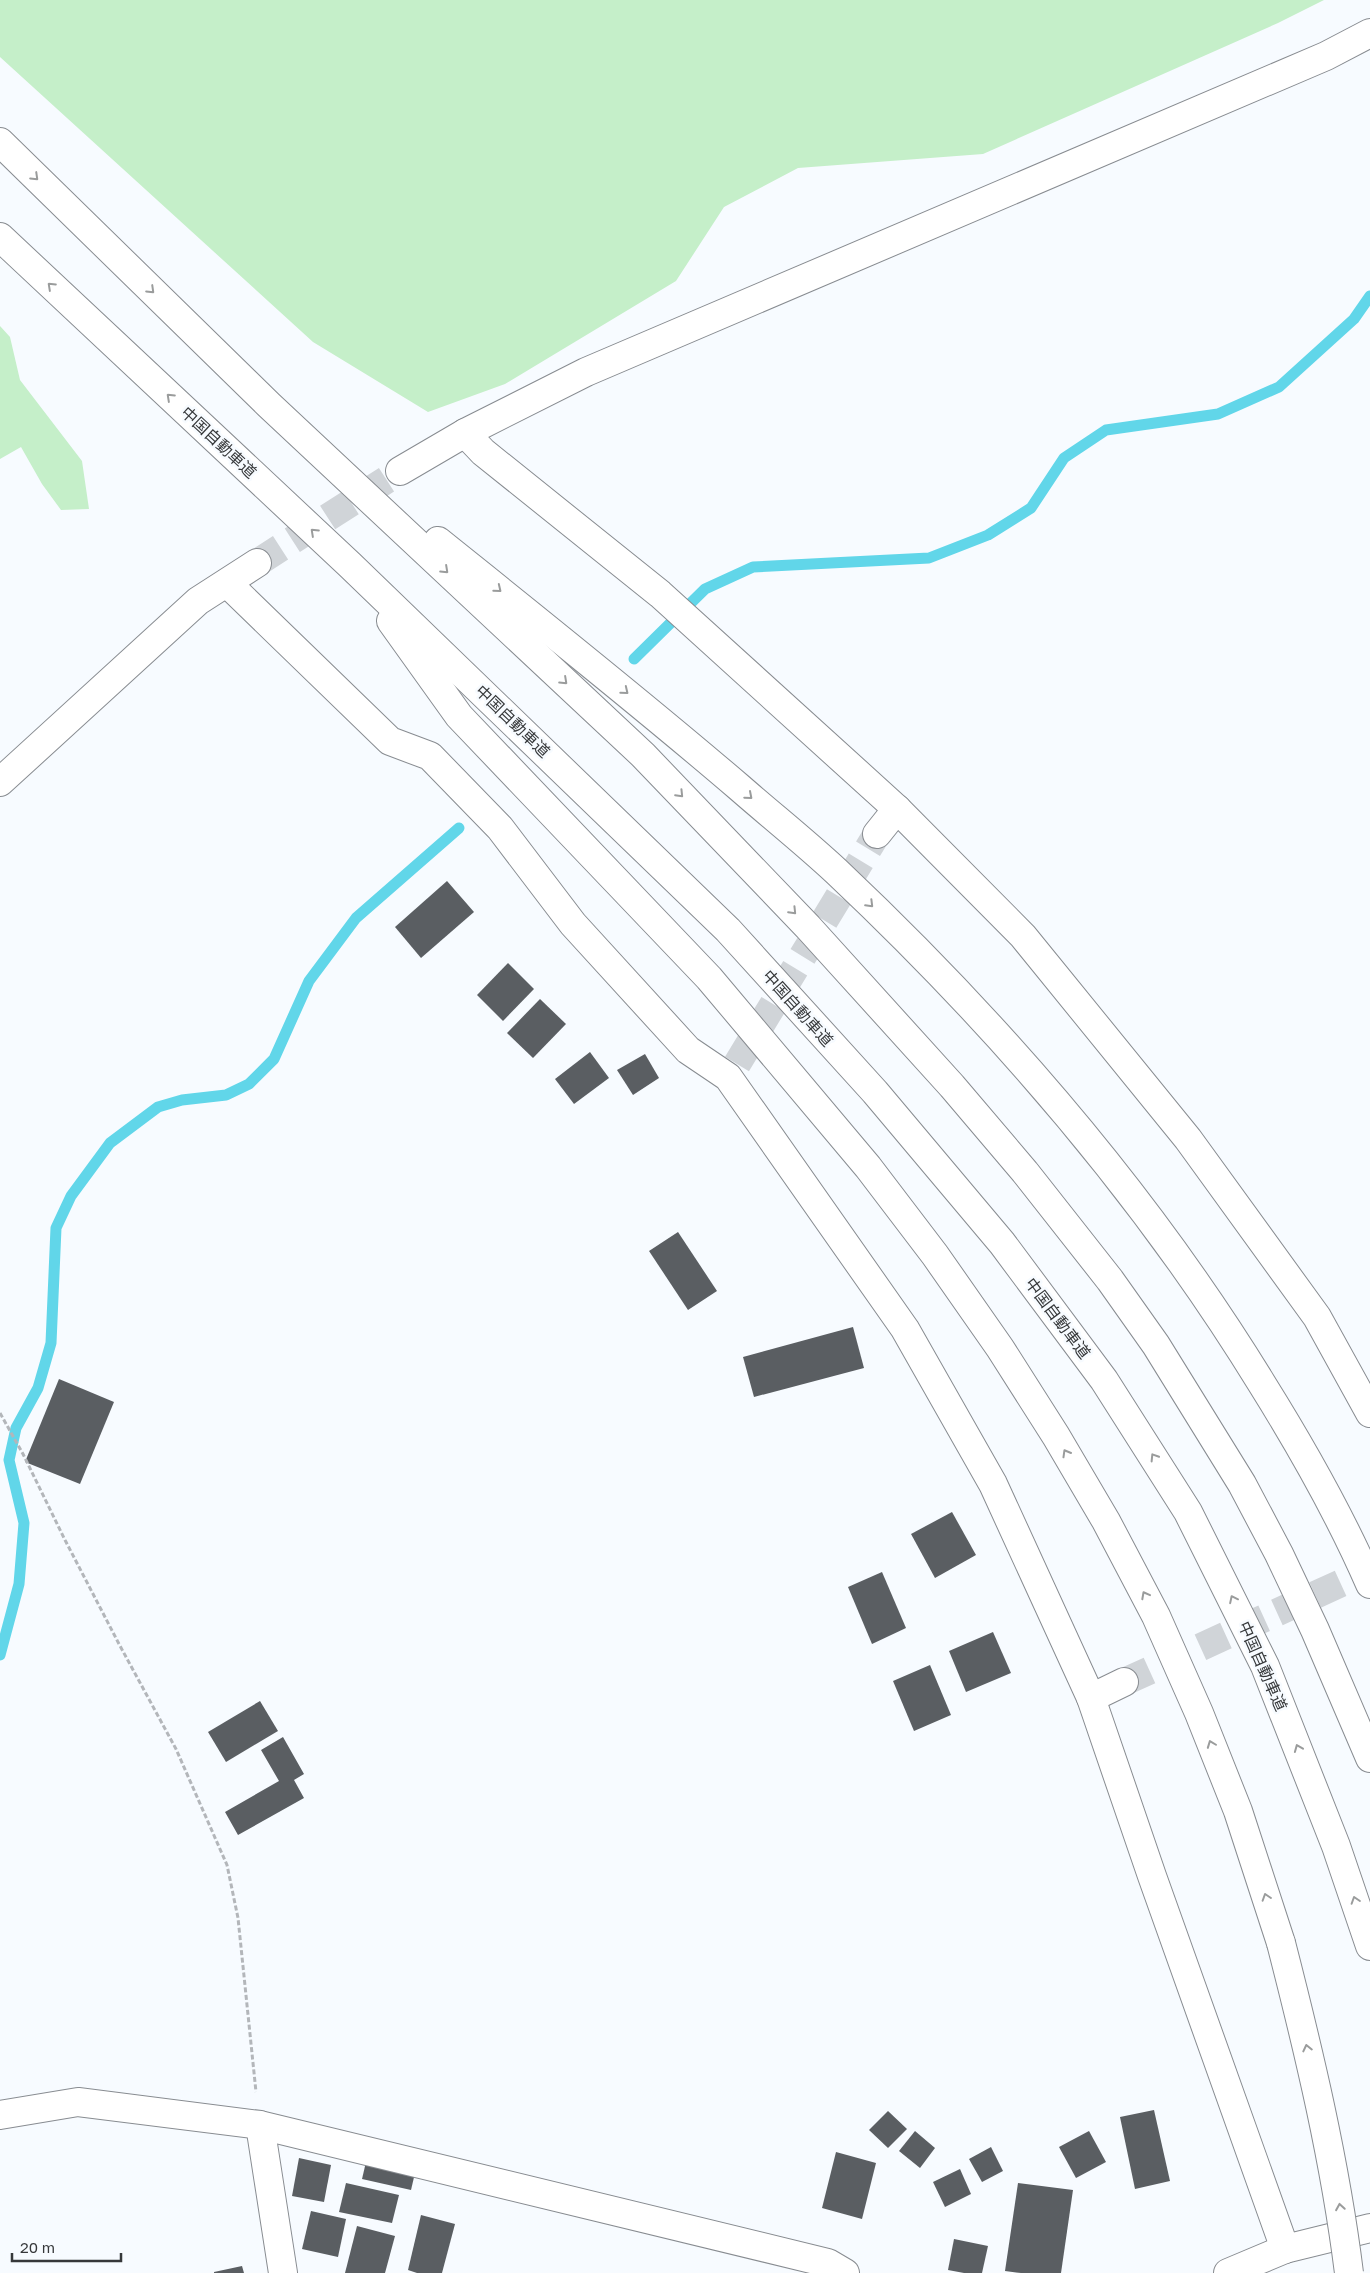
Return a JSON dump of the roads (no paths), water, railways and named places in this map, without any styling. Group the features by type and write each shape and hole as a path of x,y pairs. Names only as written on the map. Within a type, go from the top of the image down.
{"main road":[{"path":"400,471 465,433 586,372 1326,56 1370,33"},
{"path":"0,142 269,405 643,755 808,927 952,1086 1025,1172 1110,1280 1156,1345 1242,1484 1279,1554 1315,1630 1370,1758"},
{"name":"中国自動車道","path":"0,237 350,565 728,930 894,1114 1002,1243 1104,1380 1188,1512 1265,1666 1336,1846 1370,1946"},
{"path":"269,405 670,728 835,870 976,1010 1082,1131 1152,1220 1223,1321 1292,1432 1357,1555 1370,1584"},
{"path":"465,433 483,452 660,594 897,809 1023,936 1188,1139 1317,1317 1370,1413"},
{"path":"0,782 198,601 257,563"},
{"path":"350,565 460,716 709,978 868,1168 935,1255 1000,1348 1056,1436 1106,1522 1156,1616 1200,1713 1234,1802 1281,1943 1321,2106 1341,2209 1348,2273"},
{"path":"227,583 390,741 430,756 500,828 574,924 688,1050 732,1070 905,1329 993,1484 1091,1698 1152,1876 1285,2248"},
{"path":"877,834 897,809"},
{"path":"1091,1698 1124,1682"},
{"path":"0,2115 78,2102 260,2125 828,2263 846,2273"},
{"path":"260,2125 283,2273"},
{"path":"1228,2273 1285,2248 1370,2228"}],"waterway":[{"path":"634,659 705,589 753,567 929,558 988,535 1031,508 1064,458 1106,430 1218,414 1279,387 1354,319 1370,296"},
{"path":"0,1655 19,1584 24,1523 9,1460 16,1428 38,1388 51,1343 56,1228 71,1196 110,1143 158,1107 182,1100 226,1095 249,1084 274,1059 309,981 356,918 459,828"}],"tunnel":[{"path":"257,563 400,471"},
{"path":"737,1064 877,834"},
{"path":"1124,1682 1370,1570"}]}
